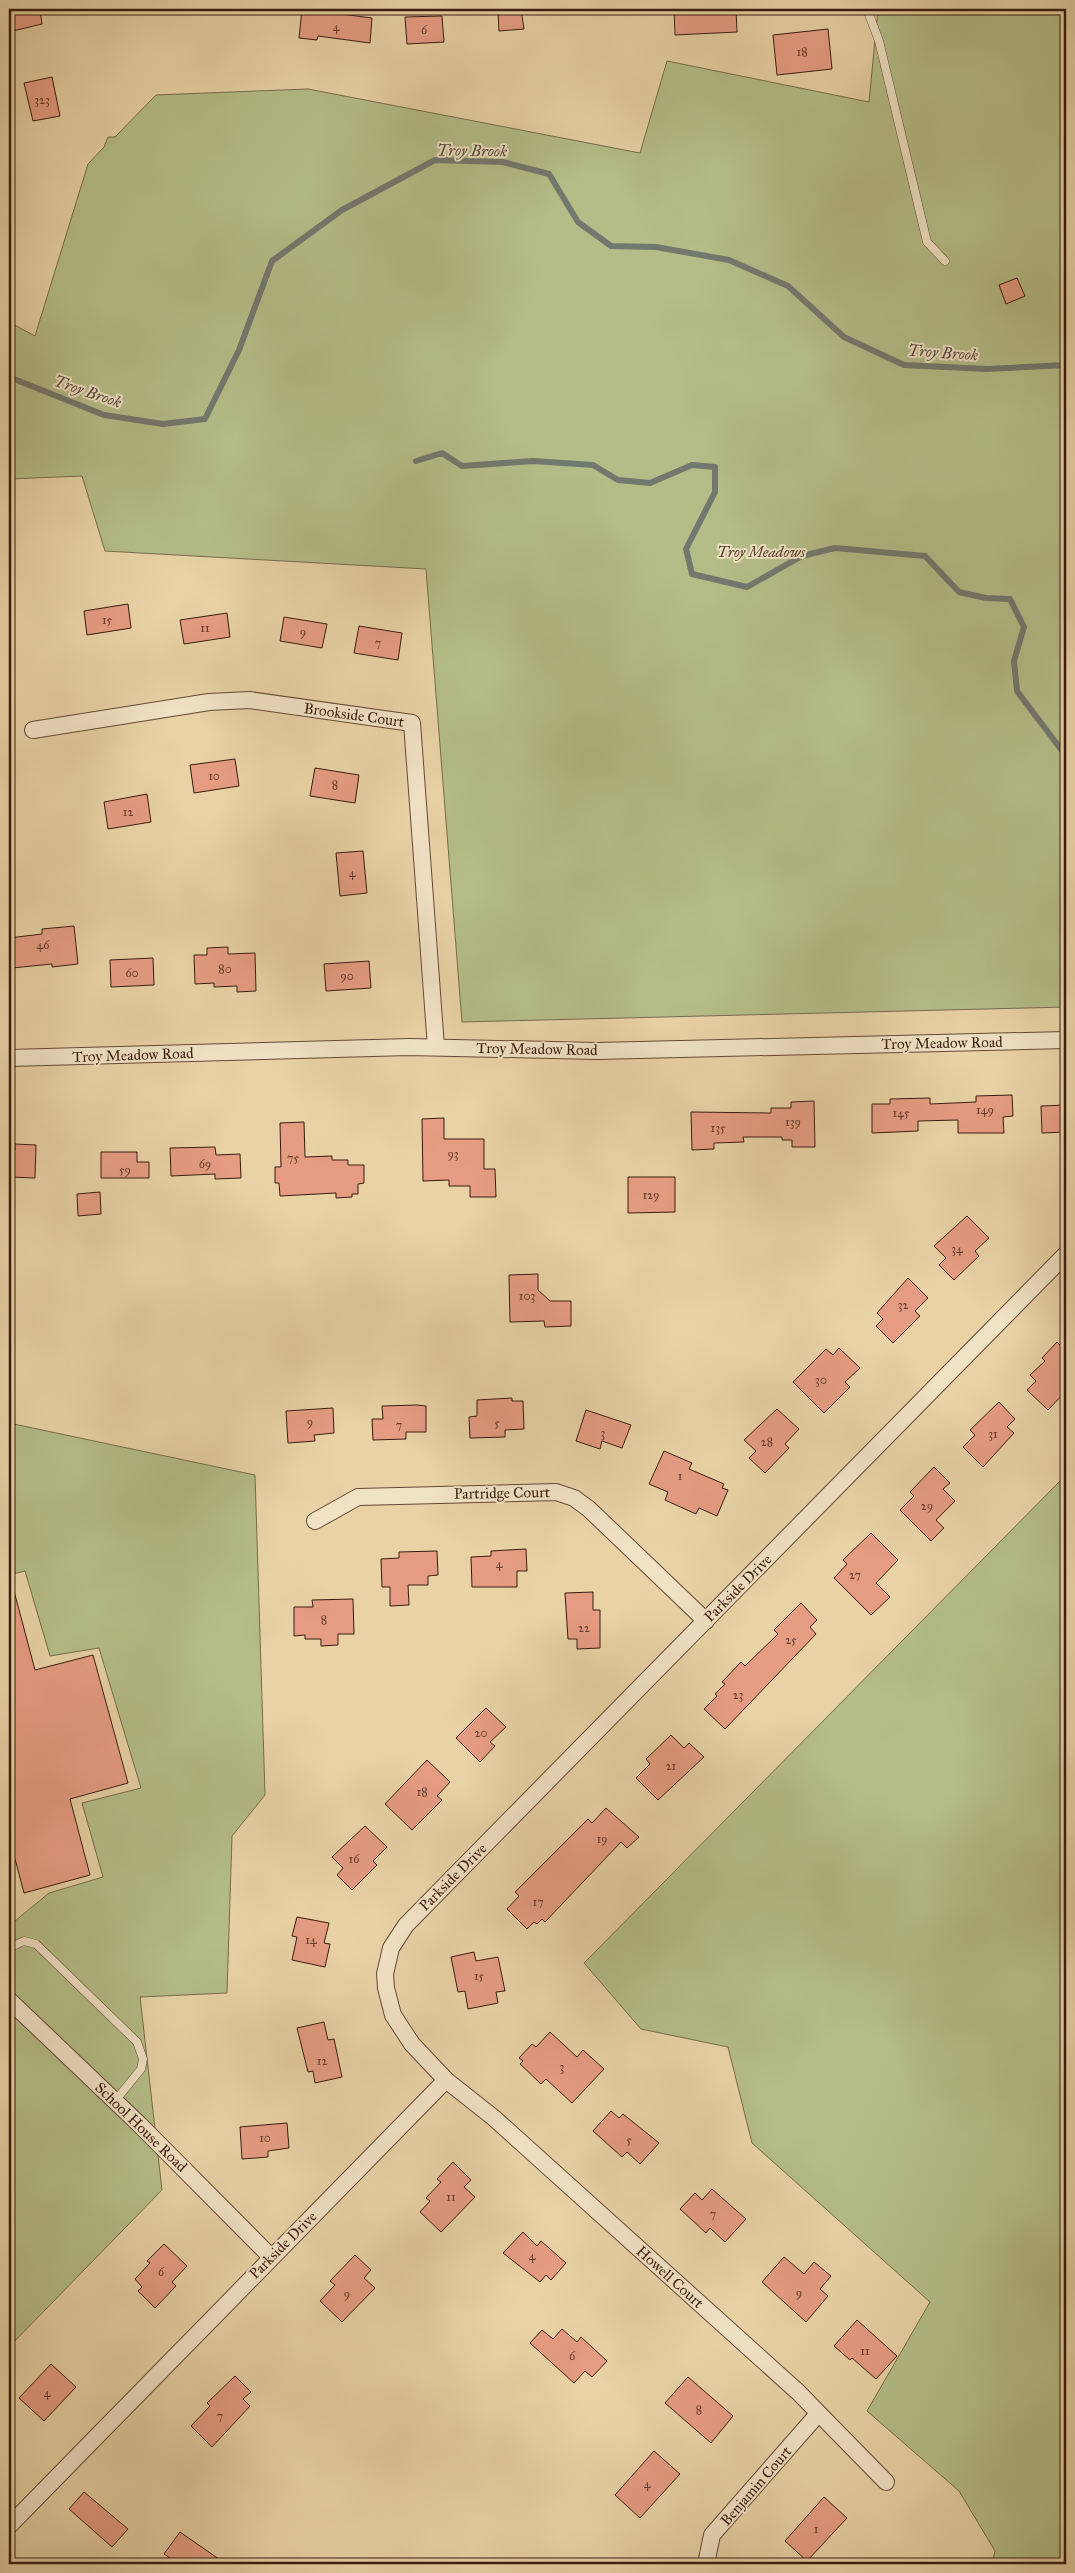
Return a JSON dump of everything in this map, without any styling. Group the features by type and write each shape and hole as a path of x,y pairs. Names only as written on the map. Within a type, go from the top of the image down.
{"street":[{"name":"Brookside Court","path":"33,730 209,702 249,700 412,723 436,1048"},
{"name":"Troy Meadow Road","path":"9,1058 436,1048 596,1051 1066,1040"},
{"name":"Parkside Drive","path":"9,2526 446,2080 412,2044 393,2015 386,1988 385,1974 391,1948 397,1935 1066,1254"},
{"name":"Partridge Court","path":"315,1521 358,1497 556,1492 574,1498 589,1509 706,1621"},
{"name":"School House Road","path":"9,2000 115,2101 271,2257"},
{"name":"Howell Court","path":"446,2080 502,2124 798,2392 886,2482"},
{"name":"Benjamin Court","path":"706,2564 712,2535 818,2414"}],"lane":[{"path":"867,9 879,41 927,242 945,261"},
{"path":"9,1948 24,1940 36,1944 137,2042 143,2059 141,2068 115,2101"}],"green space":[{"name":"Troy Meadows","path":"878,9 1066,9 1066,1007 462,1022 426,569 105,551 82,476 9,479 9,322 35,336 88,164 104,147 108,137 115,137 156,95 308,89 640,153 667,61 869,102"},
{"path":"9,1423 255,1475 265,1795 232,1836 227,1993 140,1997 162,2190 9,2347 9,1926 49,1893 103,1877 82,1803 141,1788 99,1648 50,1656 25,1571 9,1575"},
{"path":"1066,1475 1066,2564 992,2564 995,2551 959,2491 867,2411 930,2302 752,2143 728,2047 641,2029 584,1963"}],"building":[{"path":"9,9 40,9 42,24 13,31"},
{"path":"302,9 372,18 370,43 318,36 317,40 299,38"},
{"path":"503,9 521,9 524,29 499,31 498,12 503,12"},
{"path":"674,9 736,9 737,32 675,35"},
{"path":"442,16 444,42 407,44 405,17"},
{"path":"828,29 832,69 777,75 773,35"},
{"path":"52,77 60,116 33,121 24,83"},
{"path":"1017,278 1025,296 1006,304 999,285"},
{"path":"128,604 131,628 87,635 84,611"},
{"path":"227,613 230,637 184,644 180,620"},
{"path":"284,617 327,624 322,648 280,641"},
{"path":"359,626 402,633 398,660 354,653"},
{"path":"235,759 239,786 194,793 190,765"},
{"path":"315,768 359,775 355,803 310,796"},
{"path":"147,794 151,822 108,829 104,802"},
{"path":"363,851 367,893 340,896 336,853"},
{"path":"74,926 78,964 52,967 52,964 12,968 9,938 42,934 42,929"},
{"path":"228,947 228,954 255,953 256,991 237,992 237,986 214,987 214,983 195,984 194,955 207,955 207,948"},
{"path":"153,958 154,985 111,987 110,960"},
{"path":"369,961 371,988 326,991 324,964"},
{"path":"1012,1095 1013,1116 1003,1117 1004,1133 958,1133 958,1120 918,1121 918,1131 872,1133 872,1104 890,1104 890,1099 930,1098 930,1104 976,1102 976,1096"},
{"path":"814,1101 815,1147 792,1147 792,1140 782,1140 782,1137 743,1137 744,1142 714,1143 714,1149 692,1150 691,1112 771,1113 771,1108 791,1108 791,1102"},
{"path":"1066,1105 1066,1132 1042,1133 1041,1106"},
{"path":"444,1118 444,1139 484,1139 484,1169 495,1169 496,1197 470,1197 470,1186 449,1186 449,1180 423,1181 422,1119"},
{"path":"304,1122 305,1157 332,1156 332,1160 348,1160 348,1165 364,1165 364,1183 358,1184 358,1194 352,1194 352,1197 336,1198 336,1193 280,1196 279,1183 275,1183 275,1167 281,1167 280,1123"},
{"path":"15,1144 36,1145 35,1178 9,1177 9,1150 15,1150"},
{"path":"215,1147 216,1155 240,1154 241,1178 215,1179 215,1174 171,1176 170,1148"},
{"path":"101,1152 137,1152 137,1162 149,1162 149,1178 101,1178"},
{"path":"628,1177 675,1177 675,1212 628,1213"},
{"path":"100,1192 101,1214 78,1216 77,1194"},
{"path":"967,1216 989,1238 975,1251 979,1256 954,1280 939,1265 946,1258 934,1246"},
{"path":"538,1274 538,1290 550,1301 571,1301 571,1326 545,1327 544,1321 510,1322 509,1275"},
{"path":"908,1278 928,1298 915,1311 920,1316 893,1343 876,1326 883,1319 877,1313"},
{"path":"1057,1342 1066,1351 1066,1391 1048,1410 1027,1390 1036,1381 1030,1375 1045,1361 1042,1358"},
{"path":"839,1348 860,1368 845,1382 850,1387 824,1413 793,1382 826,1349 833,1355"},
{"path":"512,1398 512,1401 523,1401 524,1429 505,1430 505,1437 470,1438 469,1417 477,1416 477,1400"},
{"path":"999,1402 1015,1419 1007,1427 1014,1433 983,1467 963,1447 975,1435 970,1430"},
{"path":"382,1406 426,1406 426,1432 406,1432 406,1439 373,1440 372,1419 383,1419"},
{"path":"333,1408 334,1433 314,1435 315,1441 288,1443 286,1411"},
{"path":"777,1409 799,1429 785,1444 789,1448 765,1473 749,1458 756,1451 744,1440"},
{"path":"586,1410 631,1425 622,1448 602,1441 600,1449 576,1441"},
{"path":"664,1451 692,1463 689,1469 724,1484 722,1488 728,1490 717,1516 699,1508 696,1514 665,1500 668,1492 649,1484"},
{"path":"934,1467 950,1483 943,1489 955,1501 936,1520 944,1528 931,1541 900,1510 914,1496 910,1492"},
{"path":"871,1533 898,1560 876,1583 890,1597 871,1615 834,1578 847,1564 843,1560"},
{"path":"526,1549 527,1571 517,1571 517,1587 472,1587 471,1557 491,1556 491,1551"},
{"path":"437,1551 438,1575 428,1576 428,1585 408,1585 409,1605 390,1606 390,1587 382,1587 381,1559 399,1558 399,1552"},
{"path":"14,1591 35,1670 93,1655 128,1783 70,1799 90,1875 24,1893 9,1836 9,1592"},
{"path":"593,1592 593,1610 600,1610 600,1648 577,1649 577,1639 568,1639 565,1593"},
{"path":"353,1599 354,1634 338,1634 338,1645 321,1646 321,1639 305,1639 305,1635 294,1636 294,1607 313,1607 312,1600"},
{"path":"801,1603 817,1620 810,1627 816,1634 725,1729 704,1709 717,1696 715,1694 725,1684 722,1682 741,1662 745,1666 778,1634 774,1630"},
{"path":"486,1708 506,1727 490,1742 495,1746 480,1762 456,1738"},
{"path":"671,1735 684,1748 689,1743 704,1757 658,1800 636,1778 650,1764 646,1759"},
{"path":"427,1760 450,1782 437,1796 442,1800 412,1830 385,1804"},
{"path":"606,1808 639,1837 627,1848 621,1842 545,1922 542,1919 537,1924 534,1922 527,1929 507,1909 519,1896 515,1892 588,1819 592,1823"},
{"path":"365,1826 387,1847 373,1861 377,1865 352,1890 337,1875 343,1868 332,1857"},
{"path":"297,1917 329,1923 324,1943 330,1944 325,1967 292,1960 297,1937 292,1936"},
{"path":"474,1952 476,1961 498,1957 505,1991 496,1992 498,2003 468,2009 465,1991 458,1992 451,1957"},
{"path":"324,2022 328,2040 334,2039 342,2077 315,2083 313,2071 308,2072 297,2028"},
{"path":"550,2032 577,2057 583,2050 604,2069 572,2103 546,2079 541,2084 520,2064 523,2061 519,2058 532,2044 536,2047"},
{"path":"611,2111 619,2118 623,2114 659,2143 640,2164 627,2152 622,2157 593,2131"},
{"path":"287,2123 289,2148 268,2151 268,2157 242,2159 240,2127"},
{"path":"453,2162 471,2180 464,2187 475,2197 441,2232 420,2212 430,2201 426,2198 441,2182 437,2179"},
{"path":"712,2189 746,2219 725,2242 710,2228 706,2233 680,2209 695,2193 702,2200"},
{"path":"523,2232 537,2246 541,2241 566,2263 551,2280 546,2275 540,2282 503,2253"},
{"path":"164,2244 187,2266 172,2282 176,2286 155,2308 138,2291 142,2287 135,2279 150,2263 147,2261"},
{"path":"355,2255 371,2270 364,2278 375,2288 342,2322 320,2301 335,2285 330,2281"},
{"path":"784,2257 804,2274 814,2262 831,2276 820,2289 828,2296 806,2322 762,2282"},
{"path":"857,2320 897,2356 876,2379 852,2358 850,2360 834,2346"},
{"path":"562,2329 577,2342 581,2337 607,2361 592,2377 585,2371 574,2383 530,2343 542,2330 553,2339"},
{"path":"51,2364 76,2387 44,2421 19,2398"},
{"path":"235,2376 251,2392 243,2399 250,2406 212,2447 191,2426 210,2406 207,2403"},
{"path":"688,2377 733,2416 711,2443 665,2403"},
{"path":"654,2451 680,2474 640,2518 615,2495"},
{"path":"84,2492 128,2529 112,2547 69,2509"},
{"path":"824,2497 847,2518 807,2561 785,2541"},
{"path":"180,2532 226,2564 179,2564 164,2554"}],"waterway":[{"name":"Troy Brook","path":"9,377 104,415 163,424 205,419 239,350 272,261 342,210 435,160 503,162 549,174 578,222 611,246 656,247 729,260 788,286 844,337 904,365 987,369 1066,365"},
{"path":"416,461 442,453 462,466 533,461 593,465 618,480 650,483 692,465 715,467 715,492 686,549 692,574 747,587 802,556 835,548 925,556 959,592 986,598 1010,599 1024,627 1014,661 1017,691 1063,752 1066,760"}]}
